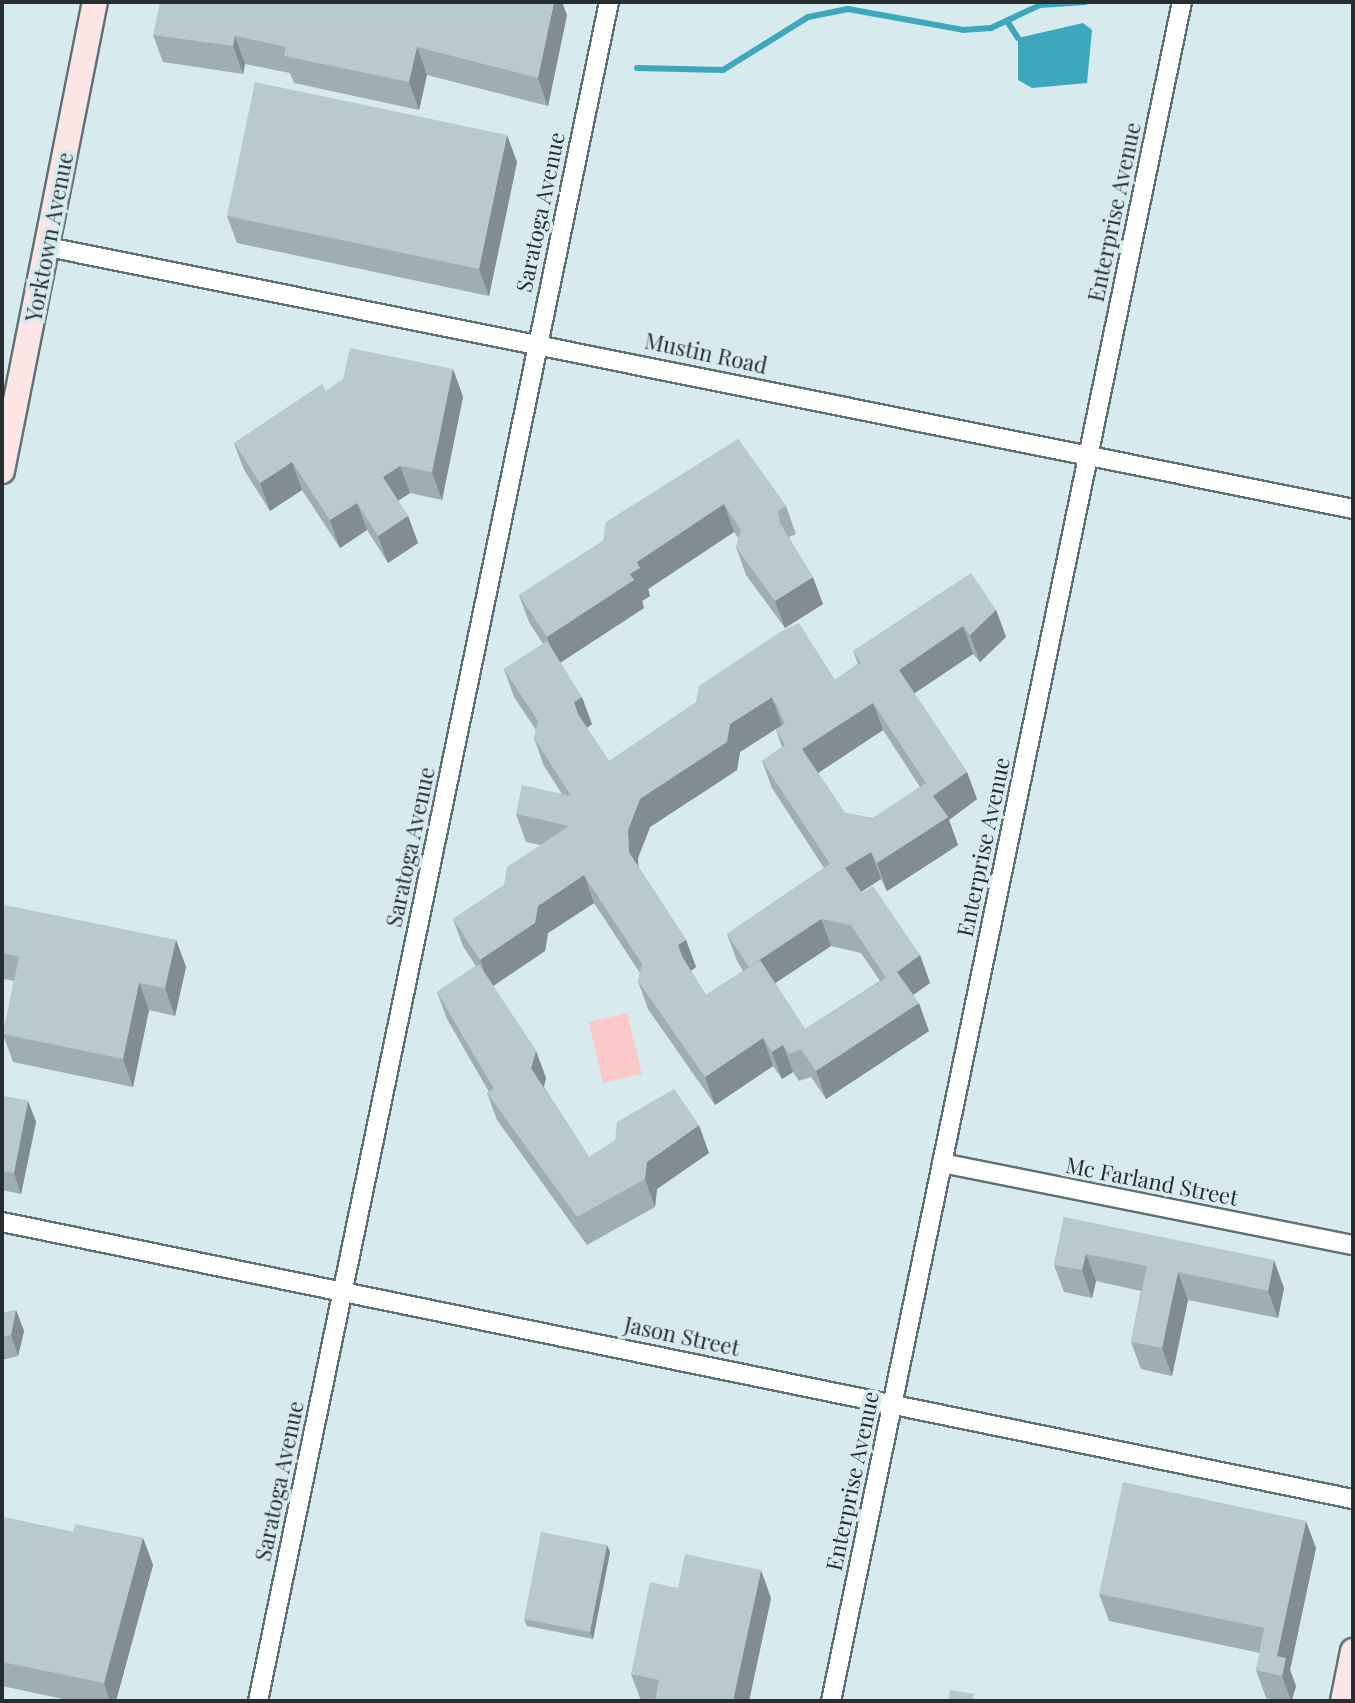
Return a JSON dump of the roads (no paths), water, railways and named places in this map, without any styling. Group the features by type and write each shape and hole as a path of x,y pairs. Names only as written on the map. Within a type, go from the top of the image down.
{"main road":[{"name":"Yorktown Avenue","path":"2,471 95,2"},
{"path":"1343,1701 1353,1651"}],"street":[{"name":"Saratoga Avenue","path":"258,1701 609,2"},
{"name":"Enterprise Avenue","path":"831,1701 1182,2"},
{"name":"Mustin Road","path":"48,247 1353,509"},
{"name":"Mc Farland Street","path":"942,1163 1353,1245"},
{"name":"Jason Street","path":"2,1222 1353,1499"}],"water":[{"path":"1083,23 1092,30 1087,83 1032,88 1018,80 1018,38"}],"waterway":[{"path":"637,68 723,70 808,17 848,9 963,30 991,28 1040,5 1085,2"},
{"path":"1007,21 1018,38"}]}
